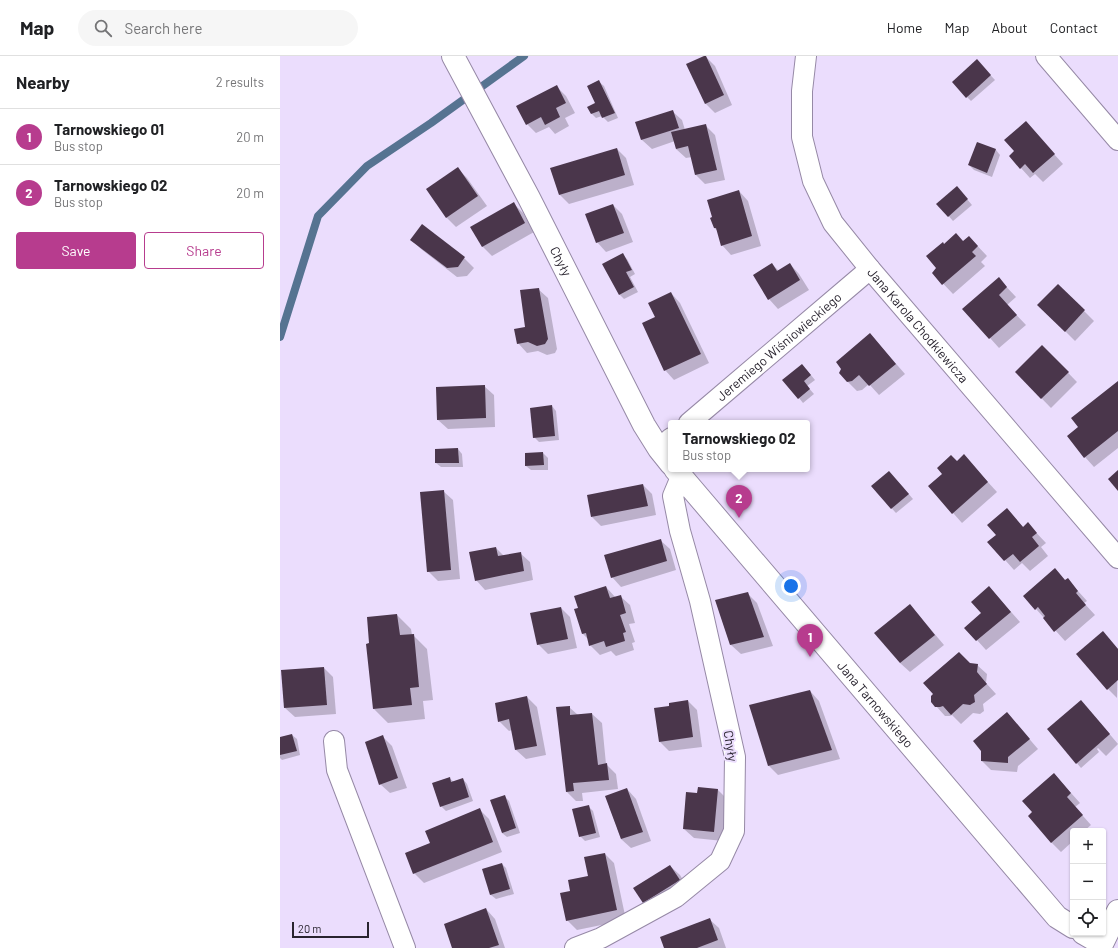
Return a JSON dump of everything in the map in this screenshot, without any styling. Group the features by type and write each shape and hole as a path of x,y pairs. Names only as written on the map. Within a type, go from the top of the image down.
{"street":[{"name":"Jana Karola Chodkiewicza","path":"806,56 802,91 802,137 813,181 833,223 870,269 1118,558"},
{"path":"1046,56 1118,140"},
{"name":"Chyły","path":"454,58 529,198 644,425 668,455"},
{"name":"Jeremiego Wiśniowieckiego","path":"693,420 870,269"},
{"name":"Chyły","path":"575,948 601,938 676,897 720,861 734,831 735,757 700,602 680,531 673,496 672,472"},
{"name":"Jana Tarnowskiego","path":"682,472 1057,917 1070,925"},
{"path":"334,741 337,770 405,948"},
{"path":"1087,936 1101,946 1118,911"}],"building":[{"path":"706,56 724,95 705,104 686,64"},
{"path":"977,59 991,75 966,98 952,82"},
{"path":"599,80 615,113 602,118 599,111 591,114 587,107 595,103 587,86"},
{"path":"557,85 566,103 556,108 560,117 545,125 541,117 526,125 516,106"},
{"path":"673,110 679,128 641,140 635,122"},
{"path":"1026,121 1055,154 1033,173 1025,164 1020,169 1009,156 1014,151 1004,140"},
{"path":"706,124 717,170 695,175 688,146 676,149 671,132"},
{"path":"977,142 996,149 987,173 968,165"},
{"path":"617,148 625,175 559,195 550,168"},
{"path":"458,167 478,196 446,218 426,189"},
{"path":"957,186 968,199 948,217 936,204"},
{"path":"739,190 752,236 721,246 716,228 714,228 710,218 712,217 707,200"},
{"path":"514,202 525,223 482,247 470,227"},
{"path":"613,204 624,233 596,243 585,214"},
{"path":"422,224 465,257 458,267 447,268 410,240"},
{"path":"956,233 963,241 969,236 978,246 972,252 976,256 942,285 932,273 936,268 926,256 943,242 944,244"},
{"path":"623,253 632,270 626,272 634,287 619,295 602,264"},
{"path":"772,263 777,271 790,263 800,280 768,300 753,275"},
{"path":"999,277 1007,287 999,295 1017,315 989,339 962,309"},
{"path":"1058,284 1085,310 1065,332 1037,305"},
{"path":"539,288 548,339 545,344 537,346 528,342 517,344 514,329 525,327 520,290"},
{"path":"671,292 701,354 664,371 642,323 655,317 648,303"},
{"path":"870,333 896,364 869,386 859,375 852,381 847,382 839,373 841,369 836,362"},
{"path":"1042,345 1069,372 1041,399 1015,372"},
{"path":"802,364 811,375 804,381 810,389 798,399 782,380"},
{"path":"1118,381 1118,431 1084,458 1067,436 1078,427 1071,418"},
{"path":"485,385 486,418 437,420 436,387"},
{"path":"552,405 555,436 533,438 530,408"},
{"path":"458,448 459,463 435,463 435,449"},
{"path":"543,452 544,465 525,466 525,453"},
{"path":"964,454 988,482 952,514 928,486 942,474 937,468 951,455 957,461"},
{"path":"1118,470 1118,491 1108,479"},
{"path":"889,471 909,494 891,509 871,486"},
{"path":"643,484 648,506 591,517 587,495"},
{"path":"444,490 451,570 427,572 420,492"},
{"path":"1007,508 1023,527 1028,522 1037,533 1032,537 1039,546 1020,562 1013,554 1004,561 987,542 996,535 987,525"},
{"path":"661,539 667,561 611,578 604,555"},
{"path":"496,547 498,556 521,552 524,571 475,581 469,552"},
{"path":"1055,568 1065,580 1068,578 1078,591 1076,593 1086,605 1054,632 1043,618 1045,616 1038,607 1035,610 1023,596"},
{"path":"606,586 610,598 621,595 626,613 620,615 626,632 623,633 625,641 606,647 604,641 589,646 586,633 582,634 574,609 578,608 574,596"},
{"path":"989,586 1011,612 976,641 964,628 981,613 971,602"},
{"path":"748,592 764,637 730,645 715,600"},
{"path":"910,604 935,635 900,663 874,633"},
{"path":"561,607 568,639 537,645 530,613"},
{"path":"397,614 400,635 414,634 419,687 410,688 412,705 373,709 366,644 369,643 367,617"},
{"path":"1103,631 1118,649 1118,680 1107,690 1076,654"},
{"path":"959,652 970,663 978,664 977,672 987,684 974,695 975,702 970,705 963,704 951,715 943,706 935,707 931,702 931,696 933,694 923,683"},
{"path":"324,667 327,705 284,708 281,670"},
{"path":"810,690 832,750 768,766 749,705"},
{"path":"527,696 537,746 515,750 509,719 498,722 495,703"},
{"path":"688,700 693,737 659,742 654,708 669,706 669,703"},
{"path":"1081,700 1110,734 1076,764 1047,729"},
{"path":"570,706 570,715 592,713 598,765 607,763 609,780 573,783 574,791 566,792 556,707"},
{"path":"1007,712 1030,739 1008,757 1008,763 981,761 981,751 973,741"},
{"path":"292,734 297,751 280,755 280,737"},
{"path":"383,735 398,778 379,785 365,742"},
{"path":"1054,773 1071,793 1067,797 1083,815 1051,843 1028,816 1032,812 1022,801"},
{"path":"450,777 451,782 463,778 469,797 440,807 432,783"},
{"path":"698,787 718,789 714,832 683,829 686,792 697,793"},
{"path":"627,788 643,832 621,839 605,796"},
{"path":"505,795 516,828 502,833 490,800"},
{"path":"589,805 596,833 579,837 572,809"},
{"path":"480,808 493,842 413,874 405,853 430,843 425,831"},
{"path":"605,853 617,910 566,921 560,893 570,891 568,880 588,876 584,857"},
{"path":"502,863 510,889 490,895 482,869"},
{"path":"670,865 680,880 643,903 633,888"},
{"path":"486,908 499,945 489,948 452,948 444,924"},
{"path":"710,918 718,940 697,948 664,948 660,937"}],"waterway":[{"path":"280,337 318,216 367,166 431,123 524,56"}],"place":[{"name":"Tarnowskiego 02","path":"739,518"},
{"name":"Tarnowskiego 01","path":"810,657"}]}
